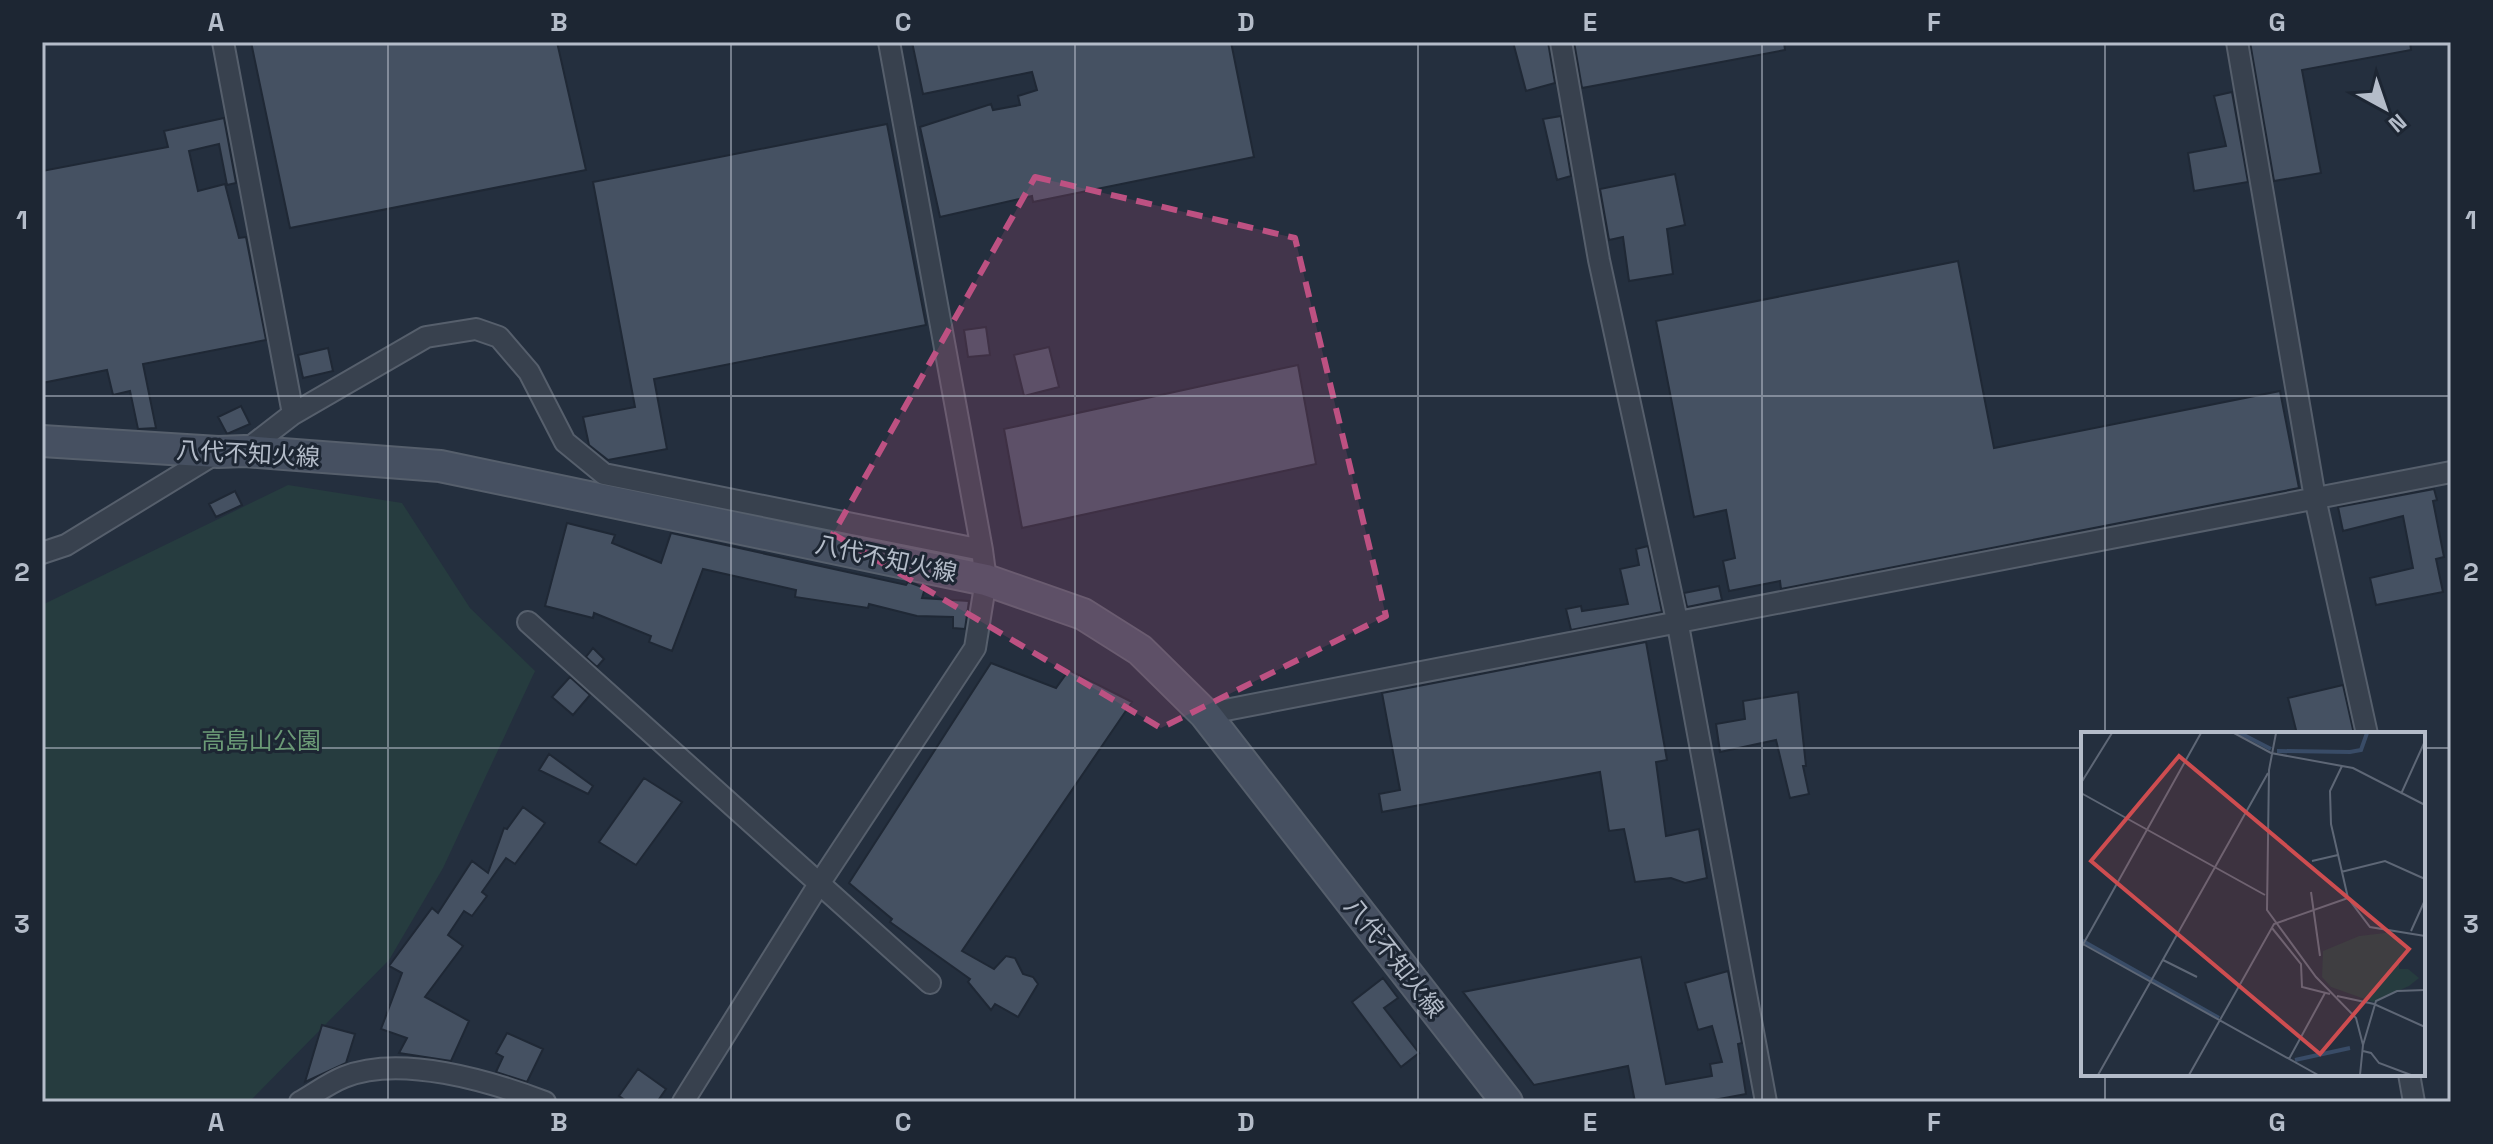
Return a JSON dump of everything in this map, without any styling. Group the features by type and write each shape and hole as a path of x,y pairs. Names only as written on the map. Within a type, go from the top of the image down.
{"main road":[{"name":"八代不知火線","path":"42,441 440,466 984,565 1113,630 1140,650 1205,714 1507,1102"}],"street":[{"path":"223,42 293,414"},
{"path":"683,1102 819,884 975,648 984,565 889,42"},
{"path":"1561,42 1599,260 1678,625 1766,1102"},
{"path":"2237,42 2315,498 2367,732"},
{"path":"42,553 66,545 232,452 426,337 476,329 499,337 529,372 565,442 604,474 984,565"},
{"path":"1205,714 1678,625 2451,472"},
{"path":"528,622 930,983"},
{"path":"300,1102 343,1077 398,1068 442,1073 545,1102"},
{"path":"2409,1076 2414,1102"}],"highlighted area":[{"path":"1035,177 1295,238 1386,616 1161,728 833,534"}],"green space":[{"name":"高島山公園","path":"288,485 402,503 470,608 535,671 443,868 389,960 249,1102 42,1102 42,605"}],"building":[{"path":"251,42 557,42 586,170 290,228"},
{"path":"912,42 1231,42 1254,157 1033,202 1032,196 940,217 920,127 991,104 993,110 1020,105 1018,96 1037,90 1032,72 923,94"},
{"path":"1513,42 1548,42 1555,83 1526,91"},
{"path":"1574,42 1784,42 1785,50 1582,88"},
{"path":"2250,42 2410,42 2411,50 2302,70 2321,173 2274,181"},
{"path":"2232,92 2248,182 2194,191 2188,153 2226,146 2214,96"},
{"path":"1561,116 1571,176 1557,180 1543,119"},
{"path":"224,118 236,183 227,185 219,144 189,151 198,191 225,184 239,238 246,237 266,340 143,364 156,428 138,429 130,391 113,395 107,370 42,383 42,171 168,147 164,131"},
{"path":"887,124 926,325 654,379 667,449 608,460 589,445 583,417 635,407 593,182"},
{"path":"1675,174 1685,225 1667,229 1673,274 1629,281 1623,237 1609,240 1600,189"},
{"path":"1958,261 1994,448 2280,391 2299,488 1781,589 1780,581 1729,591 1723,561 1735,558 1726,510 1694,517 1656,321"},
{"path":"986,327 990,355 968,357 964,330"},
{"path":"1049,347 1059,387 1024,396 1014,355"},
{"path":"328,348 333,371 303,378 298,355"},
{"path":"1298,365 1316,464 1022,528 1004,429"},
{"path":"241,406 250,424 227,434 218,417"},
{"path":"2434,489 2437,500 2433,501 2444,557 2436,559 2443,592 2376,605 2370,578 2413,568 2403,516 2343,531 2338,507"},
{"path":"235,491 242,505 216,517 209,504"},
{"path":"567,523 615,535 612,543 661,563 671,533 906,585 908,582 925,588 922,598 969,601 965,629 953,628 953,617 917,616 869,604 868,608 795,597 796,590 703,569 672,651 649,642 651,636 594,613 593,618 545,606"},
{"path":"1648,546 1662,612 1571,630 1566,609 1581,606 1582,611 1628,604 1620,569 1639,565 1636,549"},
{"path":"1719,586 1722,600 1687,607 1684,593"},
{"path":"1646,642 1667,760 1656,762 1666,836 1699,829 1707,878 1685,883 1671,878 1635,882 1624,829 1609,831 1600,772 1382,812 1379,794 1400,790 1382,693"},
{"path":"593,648 604,659 597,667 586,657"},
{"path":"991,663 1056,688 1069,670 1132,702 962,951 994,969 1006,956 1015,958 1023,974 1033,977 1038,984 1018,1017 995,1004 991,1010 968,982 970,979 890,922 892,919 849,883"},
{"path":"570,677 590,695 573,715 552,697"},
{"path":"2343,685 2354,732 2296,732 2288,698"},
{"path":"1798,692 1806,766 1803,766 1809,794 1790,798 1776,740 1720,752 1716,724 1745,719 1743,701"},
{"path":"549,754 593,786 588,794 539,770"},
{"path":"644,778 682,802 636,865 599,842"},
{"path":"523,807 545,823 515,864 506,858 482,892 487,896 472,916 464,911 448,935 463,946 425,997 469,1021 451,1061 399,1053 407,1038 381,1029 402,973 389,966 432,908 438,913 472,861 488,873 504,828 507,829"},
{"path":"1641,957 1666,1084 1712,1076 1710,1064 1722,1062 1712,1026 1698,1030 1685,983 1728,971 1742,1043 1738,1044 1746,1094 1703,1102 1635,1102 1628,1066 1534,1085 1463,992"},
{"path":"1383,978 1398,998 1384,1008 1419,1053 1401,1067 1352,1002"},
{"path":"322,1025 355,1034 346,1063 305,1082"},
{"path":"507,1033 543,1049 527,1082 496,1072 503,1057 496,1053"},
{"path":"638,1069 666,1089 657,1102 628,1102 619,1096"}]}
